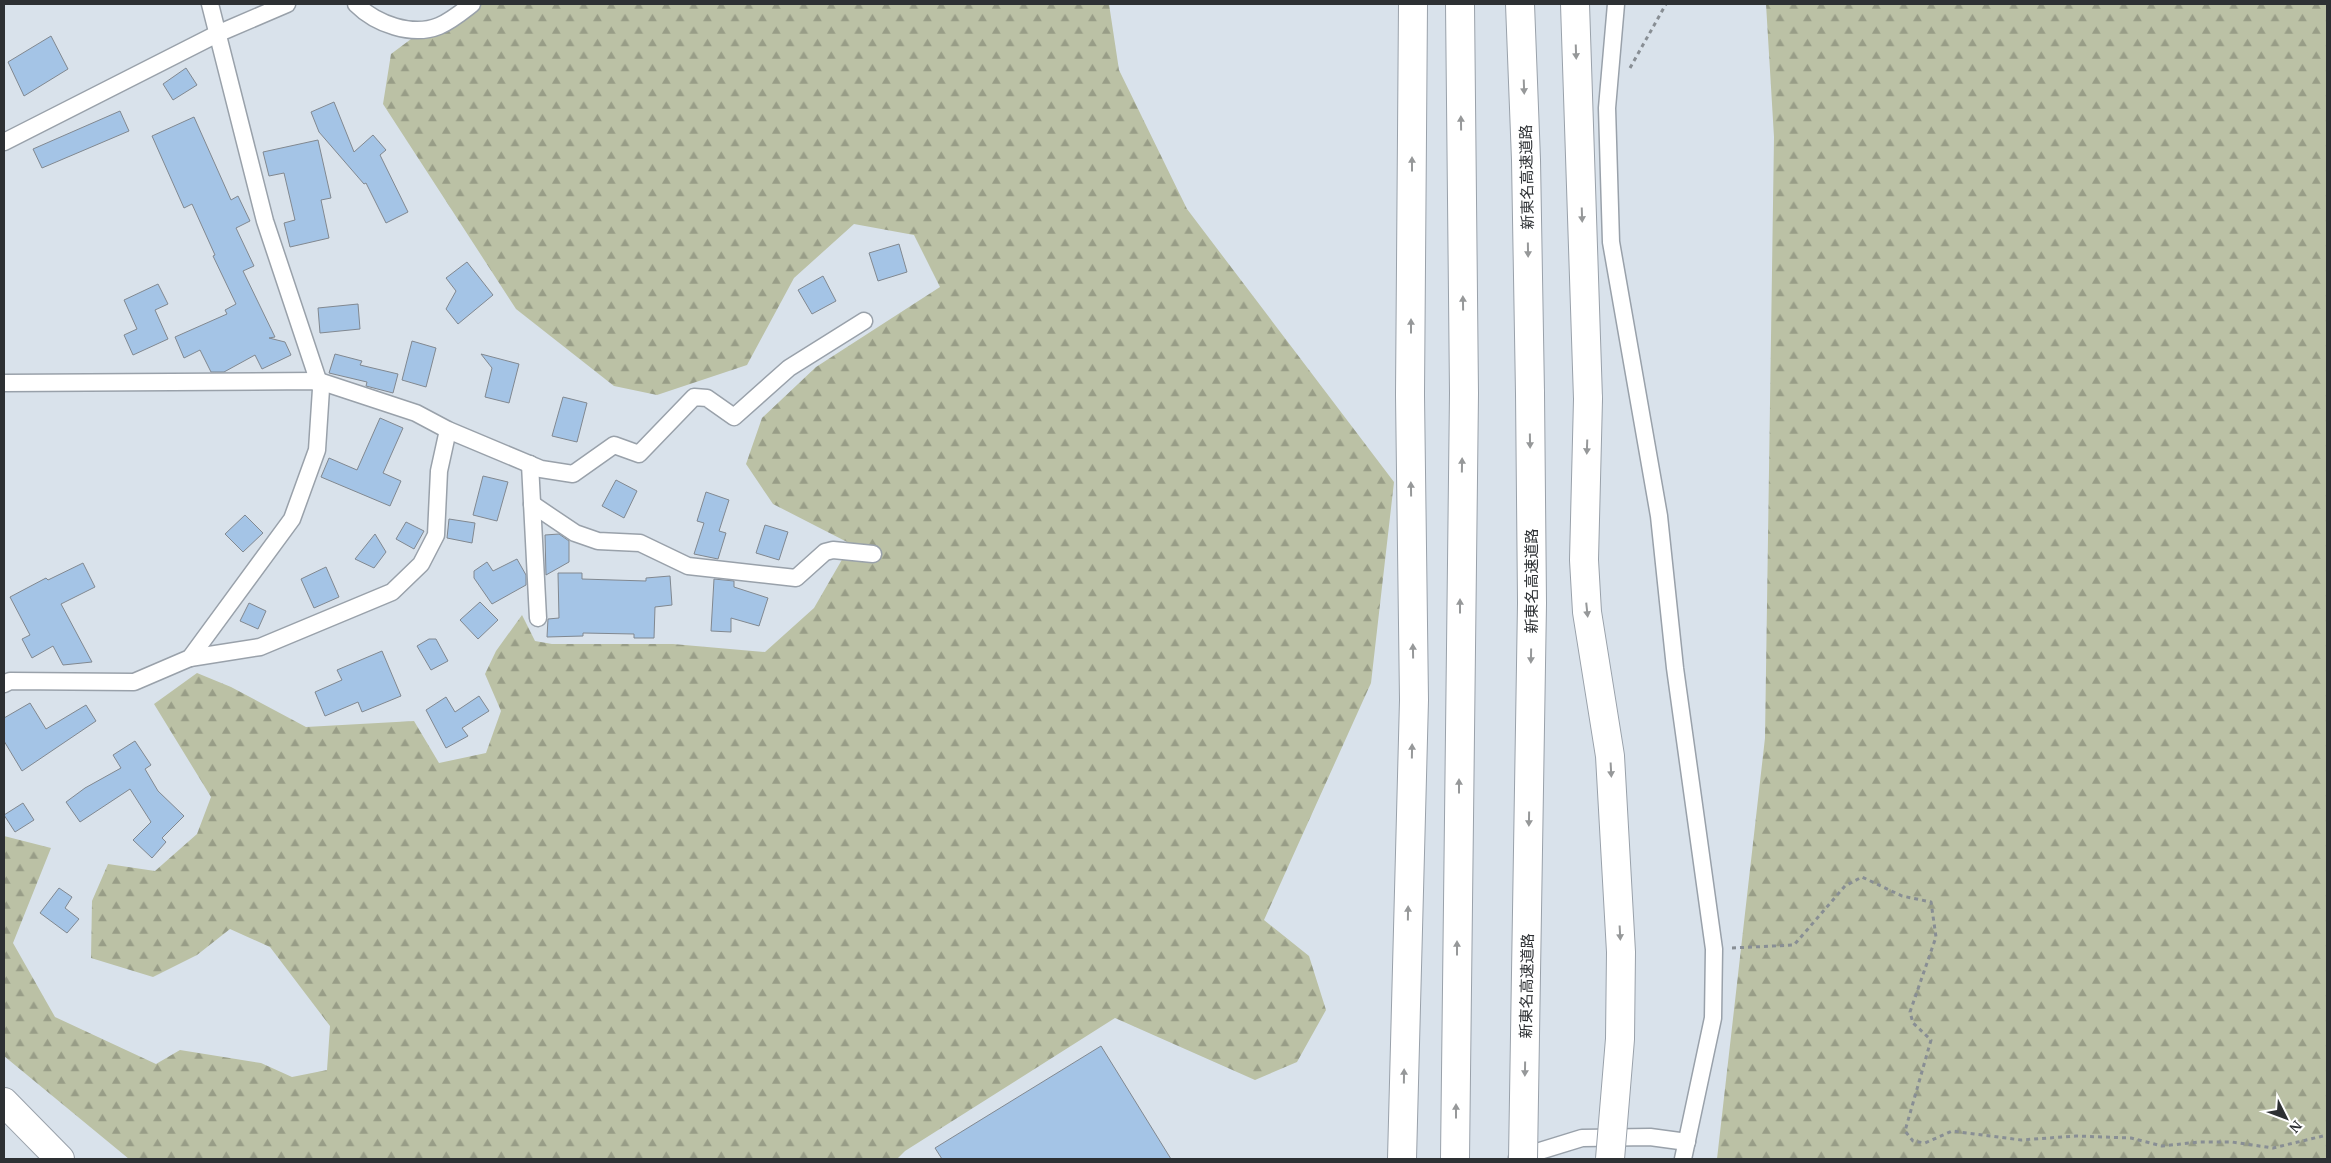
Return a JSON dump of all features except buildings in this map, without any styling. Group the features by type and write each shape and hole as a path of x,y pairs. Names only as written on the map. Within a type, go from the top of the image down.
{"highway":[{"path":"1402,1159 1414,700 1410,395 1413,4"},
{"path":"1456,1159 1461,532 1464,393 1460,4"},
{"name":"新東名高速道路","path":"1520,4 1526,160 1532,603 1523,1159"},
{"path":"1575,4 1588,399 1584,569 1587,612 1610,756 1621,952 1620,1039 1610,1159"},
{"path":"4,1102 60,1159"},
{"path":"4,1118 56,1159"}],"street":[{"path":"190,658 292,519 318,450 321,388 265,221 210,4"},
{"path":"4,142 217,34 287,4"},
{"path":"356,4 385,23 410,31 439,26 472,4"},
{"path":"1616,4 1607,108 1610,242 1659,516 1675,668 1714,949 1713,1018 1683,1159"},
{"path":"4,383 319,381 416,413 448,430 530,464 573,474 614,445 639,454 694,397 708,398 734,417 790,368 864,320"},
{"path":"6,678 134,682 190,658 260,647 392,592 421,564 436,535 440,471 448,430"},
{"path":"530,464 538,618"},
{"path":"532,504 575,533 598,541 640,544 688,566 796,578 825,552 833,550 873,554"},
{"path":"1512,1159 1582,1138 1650,1138 1687,1142"}],"path":[{"path":"1625,76 1666,4"},
{"path":"1714,949 1794,945 1845,886 1862,877 1902,896 1931,902 1936,937 1910,1012 1913,1023 1930,1040 1905,1131 1913,1141 1925,1143 1952,1131 2021,1140 2076,1136 2131,1138 2162,1146 2199,1142 2232,1142 2273,1148 2327,1136"}],"green space":[{"path":"458,4 1109,4 1119,70 1187,209 1394,482 1371,683 1264,920 1309,956 1326,1010 1297,1062 1255,1080 1115,1018 905,1151 897,1159 129,1159 4,1056 4,836 51,848 13,943 55,1017 156,1064 180,1050 261,1063 292,1077 327,1070 330,1026 270,947 230,929 197,955 153,977 91,958 92,901 108,864 155,871 197,834 211,797 154,704 197,673 231,687 306,727 414,721 439,763 486,753 501,711 485,674 496,651 522,615 535,641 552,644 673,644 765,652 814,608 851,544 773,504 746,464 762,418 816,367 940,287 914,235 854,224 794,278 747,365 657,395 614,386 516,309 383,104 391,54"},
{"path":"1766,4 2327,4 2327,1159 1717,1159 1765,738 1774,137"}]}
